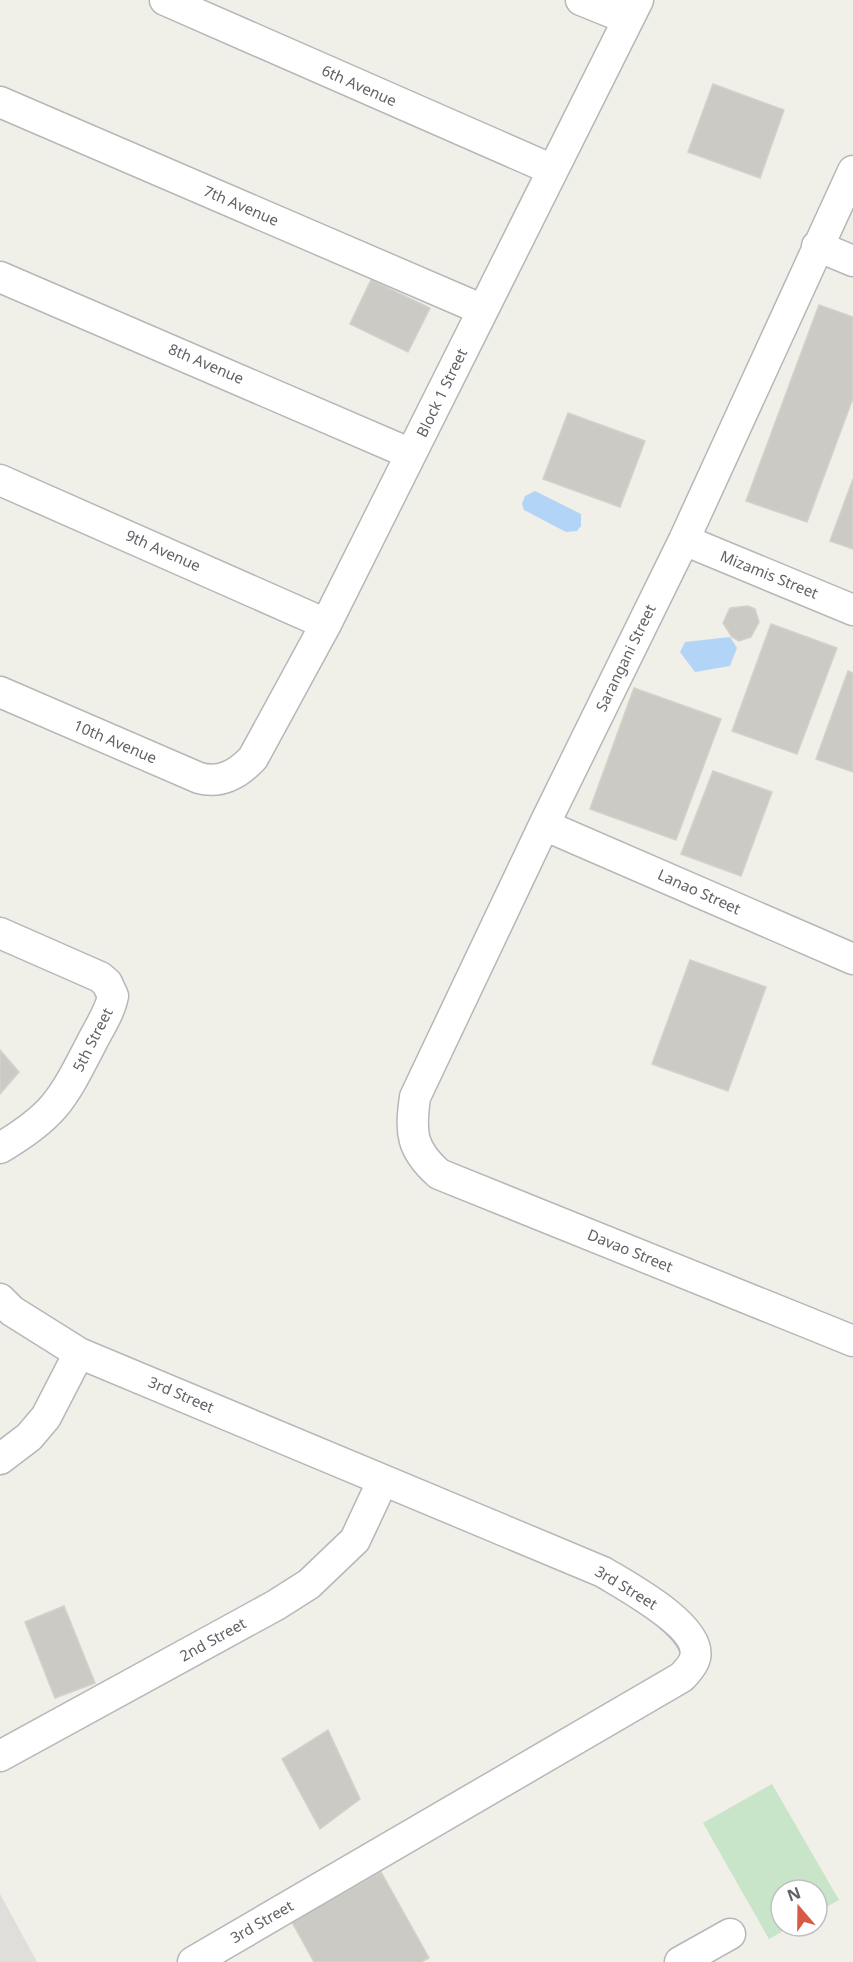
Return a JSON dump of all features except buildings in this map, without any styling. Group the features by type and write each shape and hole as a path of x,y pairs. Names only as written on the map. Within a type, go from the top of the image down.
{"street":[{"name":"6th Avenue","path":"165,0 553,170"},
{"path":"581,0 633,10"},
{"name":"Block 1 Street","path":"232,775 253,758 326,624 633,10"},
{"name":"7th Avenue","path":"0,102 483,310"},
{"name":"Sarangani Street","path":"416,1147 411,1125 415,1097 544,825 684,540 853,171"},
{"path":"817,246 853,261"},
{"name":"8th Avenue","path":"0,277 411,454"},
{"name":"9th Avenue","path":"0,480 326,624"},
{"name":"Mizamis Street","path":"684,540 853,610"},
{"name":"10th Avenue","path":"0,692 199,778 211,781 232,775"},
{"name":"Lanao Street","path":"544,825 853,959"},
{"name":"5th Street","path":"0,933 100,977 107,983 113,996 67,1090 52,1111 32,1130 0,1148"},
{"name":"Davao Street","path":"416,1147 426,1162 439,1174 853,1341"},
{"name":"3rd Street","path":"0,1299 12,1311 79,1353 603,1572 675,1620 694,1645 696,1657 691,1668 682,1677 193,1962"},
{"path":"0,1459 29,1437 46,1417 79,1353"},
{"name":"2nd Street","path":"0,1756 276,1605 309,1584 355,1540 384,1480"},
{"path":"680,1962 730,1934"}],"shaded area":[{"path":"0,1894 37,1962 0,1962"}],"green space":[{"path":"772,1784 826,1878 769,1878 769,1939 703,1823"},
{"path":"829,1883 839,1900 829,1905"}],"water":[{"path":"535,491 581,514 581,526 577,531 566,532 524,510 522,504 525,496"},
{"path":"730,637 737,648 730,666 695,672 680,652 685,642"}]}
